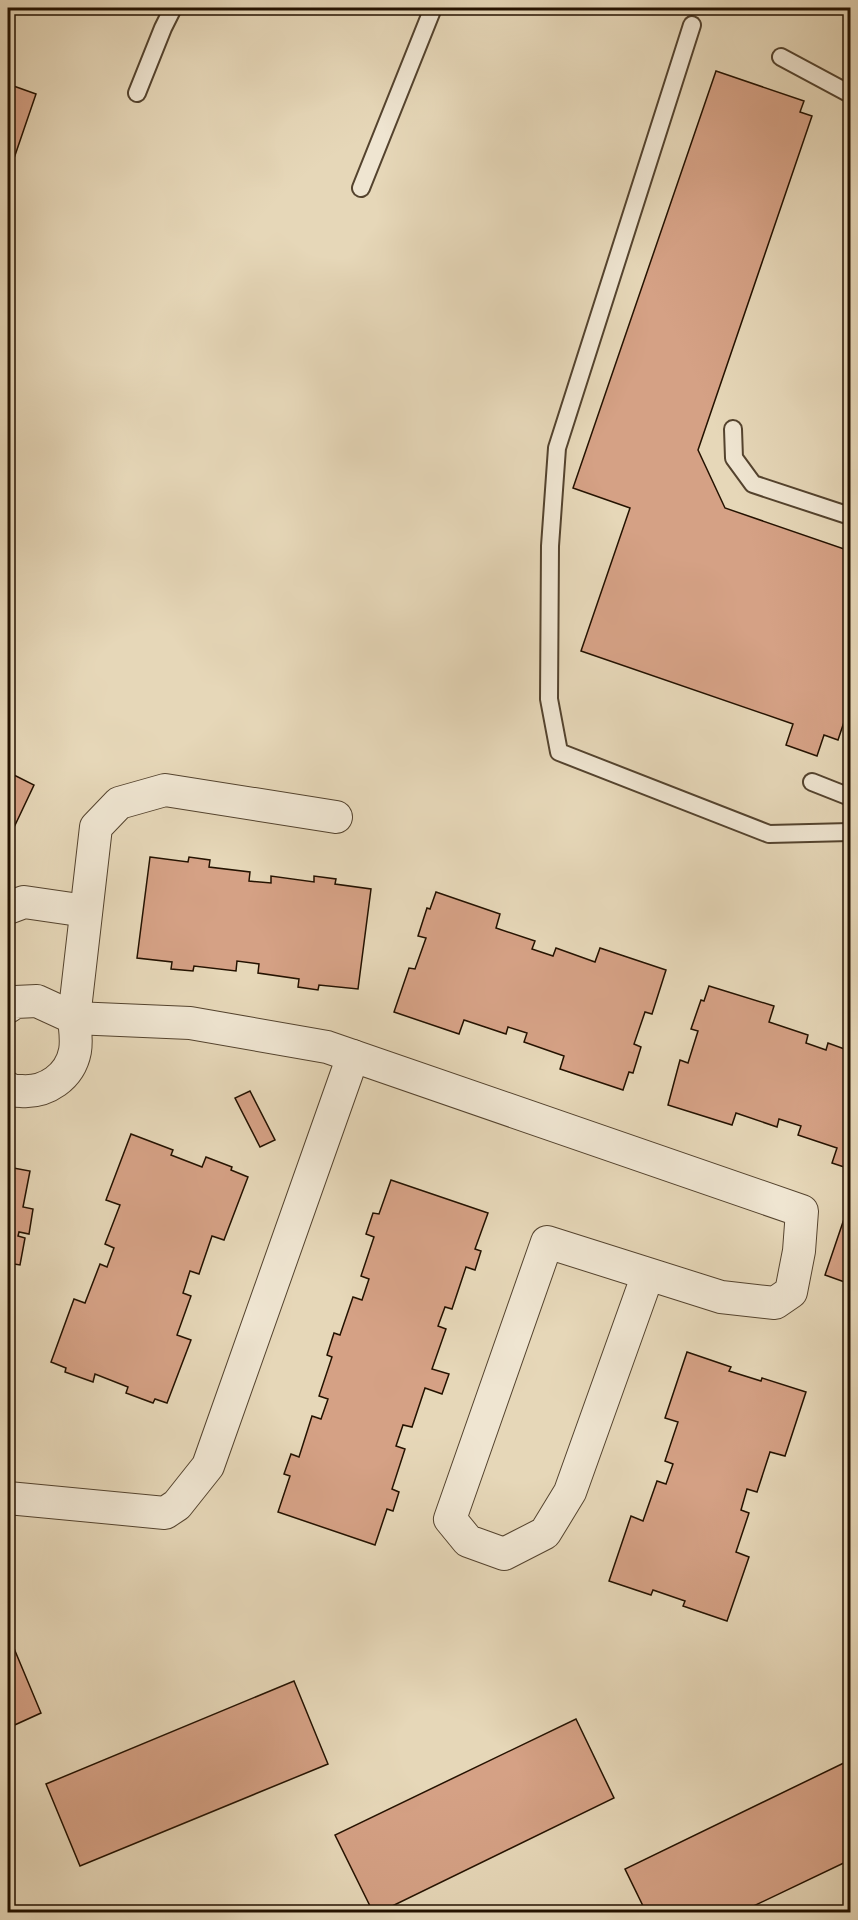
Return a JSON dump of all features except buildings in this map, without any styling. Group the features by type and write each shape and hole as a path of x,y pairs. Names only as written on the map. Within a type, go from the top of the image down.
{"street":[{"path":"8,1088 34,1092 53,1084 65,1074 75,1053 74,1018 96,827 119,803 165,790 336,817"},
{"path":"8,908 24,902 86,912"},
{"path":"8,1007 15,1002 37,1001 74,1018 190,1023 327,1047 802,1211 800,1251 791,1292 775,1303 721,1297 547,1242 450,1520 468,1541 504,1554 545,1533 570,1492 648,1274"},
{"path":"8,1498 165,1513 177,1505 208,1467 353,1056"}],"lane":[{"path":"137,93 163,28 174,8"},
{"path":"361,188 433,8"},
{"path":"693,26 557,448 550,546 549,699 553,720 560,752 769,834 850,832"},
{"path":"781,57 850,94"},
{"path":"734,429 734,458 753,484 850,516"},
{"path":"812,782 850,797"}]}
